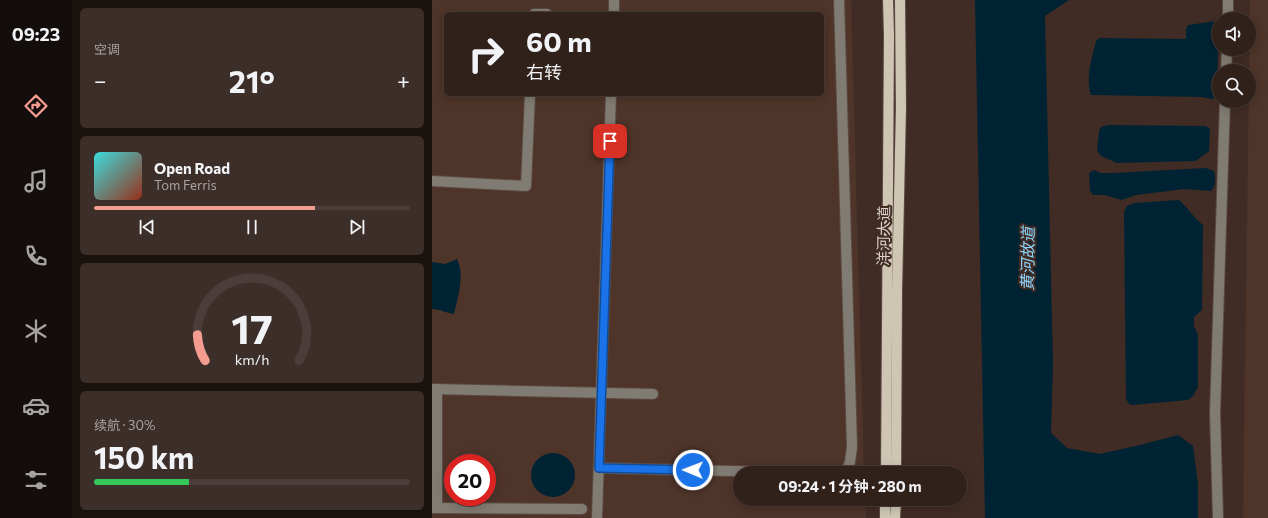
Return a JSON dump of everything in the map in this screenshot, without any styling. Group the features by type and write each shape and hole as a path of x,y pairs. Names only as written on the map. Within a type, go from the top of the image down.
{"main road":[{"name":"洋河大道","path":"886,466 888,0"},
{"name":"洋河大道","path":"896,466 897,283 901,107 900,0"},
{"path":"885,506 885,518"},
{"path":"895,518 896,506"}],"street":[{"path":"614,0 614,12"},
{"path":"839,0 852,447 848,466"},
{"path":"1228,0 1228,12"},
{"path":"432,181 526,186 530,96"},
{"path":"597,518 611,96"},
{"path":"1218,518 1215,413 1225,108"},
{"path":"582,509 434,508 435,389 653,394"},
{"path":"599,468 733,471"}],"shaded area":[{"path":"432,0 851,0 864,466 733,466 733,506 865,506 866,518 432,518"},
{"path":"1250,0 1268,0 1268,518 1243,518 1249,108 1256,108 1256,64 1249,64 1249,56 1256,56 1256,12 1250,12"}],"water":[{"name":"黄河故道","path":"975,0 1069,0 1045,16 1053,364 1051,433 1067,448 1100,454 1178,435 1193,446 1198,484 1198,518 985,518"},
{"path":"1212,22 1212,56 1218,56 1218,64 1212,64 1212,99 1202,97 1091,95 1089,88 1089,75 1096,41 1099,38 1186,39 1186,29 1188,25"},
{"path":"1108,125 1206,126 1210,129 1209,151 1196,161 1117,163 1101,156 1097,150 1099,131 1101,127"},
{"path":"1206,168 1214,171 1215,173 1215,184 1211,191 1185,189 1136,195 1122,200 1104,195 1093,195 1090,191 1089,173 1094,170 1101,173 1113,173"},
{"path":"1179,200 1203,225 1202,310 1194,317 1194,326 1198,335 1198,387 1193,396 1188,400 1133,405 1129,404 1126,399 1124,212 1127,206 1135,203"},
{"path":"457,259 461,279 454,314 432,309 432,262 445,264"},
{"path":"553,453 565,457 571,463 575,475 571,487 565,493 553,497 541,493 535,487 531,475 535,463 541,457"}],"route":[{"path":"610,141 599,468 693,470"}]}
